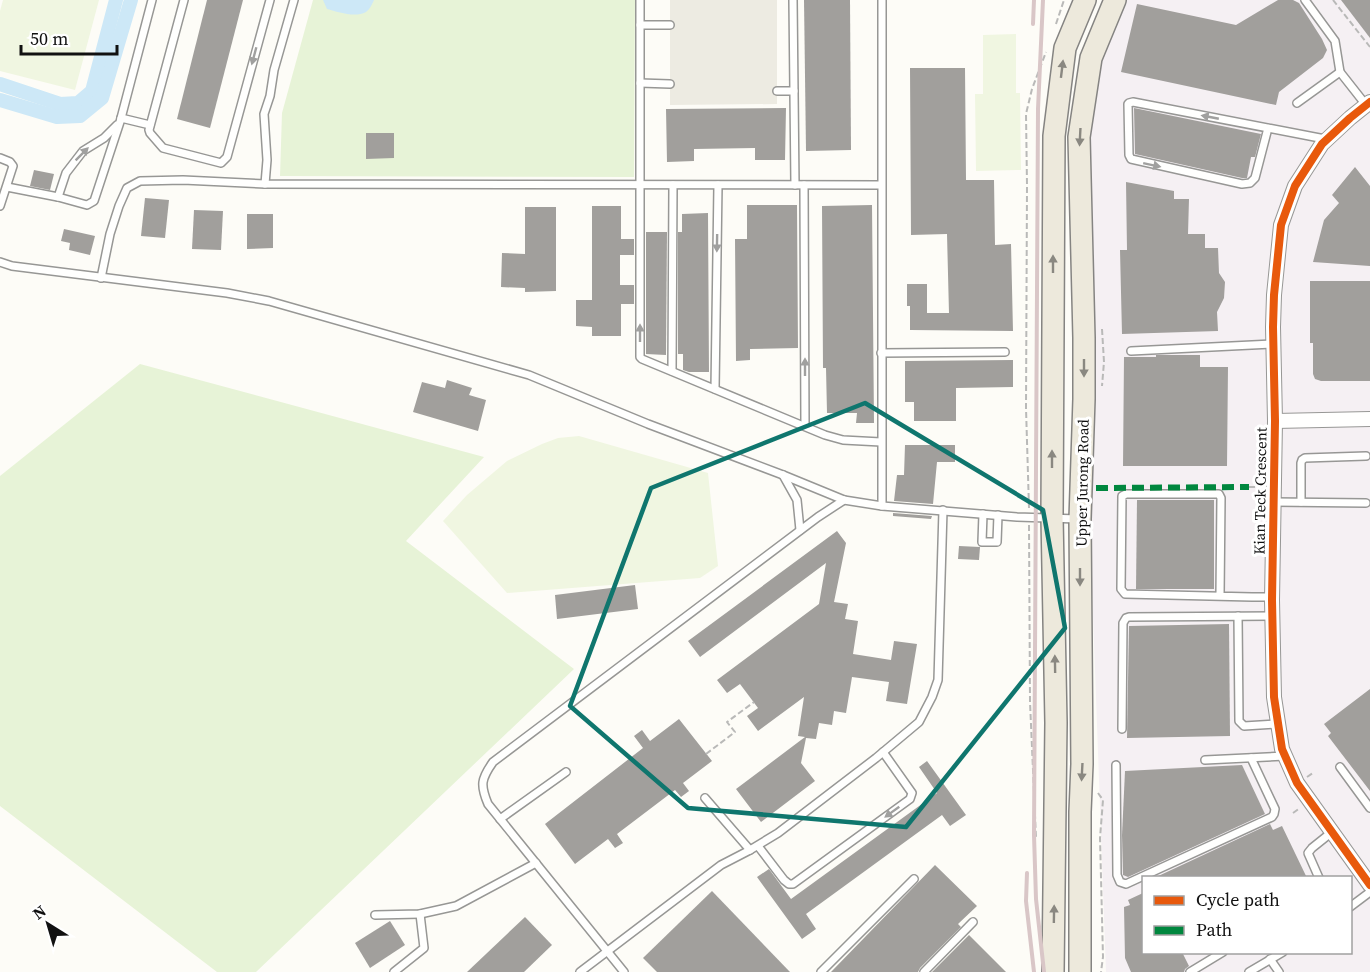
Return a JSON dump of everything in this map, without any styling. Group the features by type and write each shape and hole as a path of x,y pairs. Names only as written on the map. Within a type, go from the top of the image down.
{"main road":[{"name":"Upper Jurong Road","path":"1053,972 1056,723 1052,517 1054,136 1065,48 1084,0"},
{"name":"Upper Jurong Road","path":"1080,972 1082,764 1080,519 1084,338 1079,137 1091,58 1115,0"}],"street":[{"name":"Kian Teck Crescent","path":"1368,104 1322,144 1295,186 1281,225 1274,296 1272,616 1274,697 1282,749 1297,783 1370,885"},
{"path":"1275,422 1370,419"}],"lane":[{"path":"7,187 87,205 94,201 120,120 152,0"},
{"path":"184,0 149,130 163,148 218,163 223,162 227,157 270,0"},
{"path":"265,184 267,160 264,114 294,0"},
{"path":"640,0 640,353 642,359 838,439 881,442"},
{"path":"793,0 795,185"},
{"path":"882,0 882,506"},
{"path":"1305,0 1335,41 1340,72 1368,104"},
{"path":"640,25 670,25"},
{"path":"1297,103 1340,72"},
{"path":"640,83 670,84"},
{"path":"777,91 794,91"},
{"path":"1268,128 1255,178 1250,183 1242,184 1131,159 1128,104 1133,102 1328,139"},
{"path":"120,120 150,125"},
{"path":"58,197 66,173 83,151 104,138 120,120"},
{"path":"0,158 10,162 13,166 0,206"},
{"path":"101,278 110,234 119,206 127,188 140,181 183,180 265,184 881,185"},
{"path":"672,371 673,185"},
{"path":"716,389 718,185"},
{"path":"804,185 805,426"},
{"path":"0,262 12,266 227,293 269,301 530,375 844,501 998,515 1080,519"},
{"path":"1131,351 1273,344"},
{"path":"881,353 1005,352"},
{"path":"1301,502 1302,460 1305,458 1366,456"},
{"path":"783,475 798,500 800,530"},
{"path":"1220,596 1221,498 1219,494 1126,494 1122,496 1122,592 1125,594 1220,596 1272,597"},
{"path":"624,972 488,804 482,790 485,774 493,762 800,530 844,501"},
{"path":"1274,502 1366,503"},
{"path":"580,972 721,865 778,833 919,722 938,680 943,510"},
{"path":"983,513 982,542 997,542 998,515"},
{"path":"1238,616 1239,722 1244,726 1278,724"},
{"path":"1122,729 1123,623 1126,618 1272,616"},
{"path":"758,846 784,880 793,884 910,799 912,793 883,752"},
{"path":"1205,760 1285,756"},
{"path":"1143,876 1272,817 1275,809 1251,758"},
{"path":"1116,765 1117,876 1120,882 1126,884 1142,877"},
{"path":"1340,766 1370,808"},
{"path":"500,819 566,772"},
{"path":"705,798 750,850"},
{"path":"1318,876 1308,853 1332,832"},
{"path":"375,915 420,915 456,906 536,863"},
{"path":"821,972 914,879"},
{"path":"1352,906 1370,892"},
{"path":"394,972 423,948 420,915"},
{"path":"924,972 973,922"},
{"path":"1190,972 1220,954"},
{"path":"1249,972 1279,954"},
{"path":"1270,959 1280,972"}],"path":[{"path":"1056,24 1064,0"},
{"path":"1333,0 1370,47"},
{"path":"1037,844 1030,702 1030,557 1026,408 1026,114 1032,89 1049,46"},
{"path":"1101,320 1104,362 1102,393"},
{"path":"706,754 735,732 727,722 754,702"},
{"path":"1095,788 1103,800 1100,838 1101,972"}],"highlighted area":[{"path":"865,403 1043,510 1065,628 906,827 688,808 570,706 651,488"}],"shaded area":[{"path":"670,0 777,0 777,104 670,105"},
{"path":"1125,0 1370,0 1370,972 1106,972 1091,560 1091,79"}],"green space":[{"path":"3,0 99,0 75,90 0,71 0,11"},
{"path":"313,0 635,0 634,177 280,176 282,113"},
{"path":"1016,34 1016,93 1020,93 1021,170 976,171 975,94 983,94 983,35"},
{"path":"140,364 484,457 406,541 574,669 256,972 217,972 0,806 0,476"},
{"path":"579,436 708,473 718,566 700,578 507,593 443,521 467,495 507,461 558,438"}],"water":[{"path":"323,0 374,0 370,8 362,14 346,14 327,9"}],"building":[{"path":"207,0 243,0 210,128 177,119"},
{"path":"804,0 850,0 851,150 806,151"},
{"path":"1278,0 1293,0 1299,3 1327,50 1323,58 1279,92 1276,105 1121,72 1137,4 1236,25"},
{"path":"1341,0 1370,0 1370,38"},
{"path":"910,68 965,68 966,180 994,180 995,245 1011,244 1013,331 910,330 907,284 927,284 927,313 949,313 947,234 911,235"},
{"path":"786,108 785,160 755,160 755,148 694,149 694,161 667,162 666,109"},
{"path":"1134,108 1261,134 1255,157 1251,157 1247,178 1135,154"},
{"path":"366,133 394,133 394,158 366,159"},
{"path":"1355,167 1370,186 1370,266 1313,262 1324,220 1339,203 1332,195"},
{"path":"34,170 54,174 50,190 30,186"},
{"path":"1126,182 1174,191 1174,199 1189,199 1188,234 1205,234 1205,248 1218,248 1219,273 1225,282 1224,298 1217,312 1218,331 1122,334 1120,250 1127,250"},
{"path":"145,198 169,200 165,238 141,236"},
{"path":"747,205 797,205 798,348 750,349 750,360 736,361 735,239 747,239"},
{"path":"872,205 874,423 856,423 857,413 827,413 826,368 823,368 822,206"},
{"path":"592,206 621,206 621,239 634,239 634,255 620,255 620,285 634,285 634,304 621,304 621,336 592,336 592,327 576,326 576,300 592,300"},
{"path":"525,207 556,207 556,291 525,292 525,288 501,287 502,253 525,254"},
{"path":"194,210 223,211 221,250 192,249"},
{"path":"708,213 709,372 689,372 683,370 683,354 678,354 678,232 682,232 682,214"},
{"path":"247,214 273,214 273,248 247,249"},
{"path":"64,229 95,236 90,255 69,250 70,243 61,241"},
{"path":"646,232 667,232 666,355 646,354"},
{"path":"1310,281 1370,281 1370,381 1315,379 1313,343 1310,343"},
{"path":"1156,355 1200,355 1200,367 1228,367 1227,466 1123,466 1124,357 1156,357"},
{"path":"1013,360 1013,387 956,388 956,421 914,421 914,402 905,402 905,361"},
{"path":"447,380 472,388 469,395 486,400 478,431 413,412 422,382 445,388"},
{"path":"905,445 955,445 955,462 937,462 933,504 894,501 897,475 904,475"},
{"path":"1137,500 1214,500 1214,589 1136,589"},
{"path":"893,513 932,516 931,519 893,516"},
{"path":"837,531 846,543 834,602 848,604 845,619 858,621 853,654 891,660 894,641 917,644 907,704 886,701 889,682 852,677 846,713 834,711 832,725 819,723 816,739 806,738 801,763 815,781 761,822 736,789 805,737 798,736 804,697 758,731 747,716 758,708 740,684 727,693 717,680 819,604 826,563 700,657 688,641"},
{"path":"959,546 980,547 979,560 958,559"},
{"path":"635,585 638,609 557,619 555,595"},
{"path":"1229,624 1230,736 1127,738 1129,626"},
{"path":"1370,689 1370,791 1328,736 1331,733 1324,724"},
{"path":"679,719 712,761 683,783 689,791 681,797 675,790 617,834 623,843 615,848 608,839 575,864 545,824 643,748 634,736 642,730 650,741"},
{"path":"927,761 966,815 950,826 942,815 806,914 816,929 802,939 757,877 769,869 791,899 937,793 919,767"},
{"path":"1242,765 1265,814 1128,877 1123,875 1125,771"},
{"path":"1270,824 1273,830 1282,826 1306,876 1158,876"},
{"path":"935,865 977,906 958,924 961,927 918,972 831,972"},
{"path":"712,891 790,972 657,972 643,958"},
{"path":"1142,893 1142,954 1183,954 1189,966 1184,972 1131,972 1125,958 1124,907 1130,905 1128,900"},
{"path":"525,917 552,945 524,972 467,972"},
{"path":"390,921 405,945 370,968 355,943"},
{"path":"969,935 1006,972 932,972"}],"waterway":[{"path":"0,84 60,104 78,103 92,91 116,0"},
{"path":"0,100 57,117 80,116 102,98 131,0"}],"railway":[{"path":"1033,24 1034,0"},
{"path":"1043,0 1038,109 1034,835 1036,899 1044,972"},
{"path":"1027,873 1026,901 1034,972"}],"marked path":[{"path":"1096,488 1249,487"}],"cycle path":[{"path":"1370,102 1322,144 1295,186 1281,225 1273,327 1275,421 1272,600 1274,697 1282,749 1297,783 1370,885"}]}
